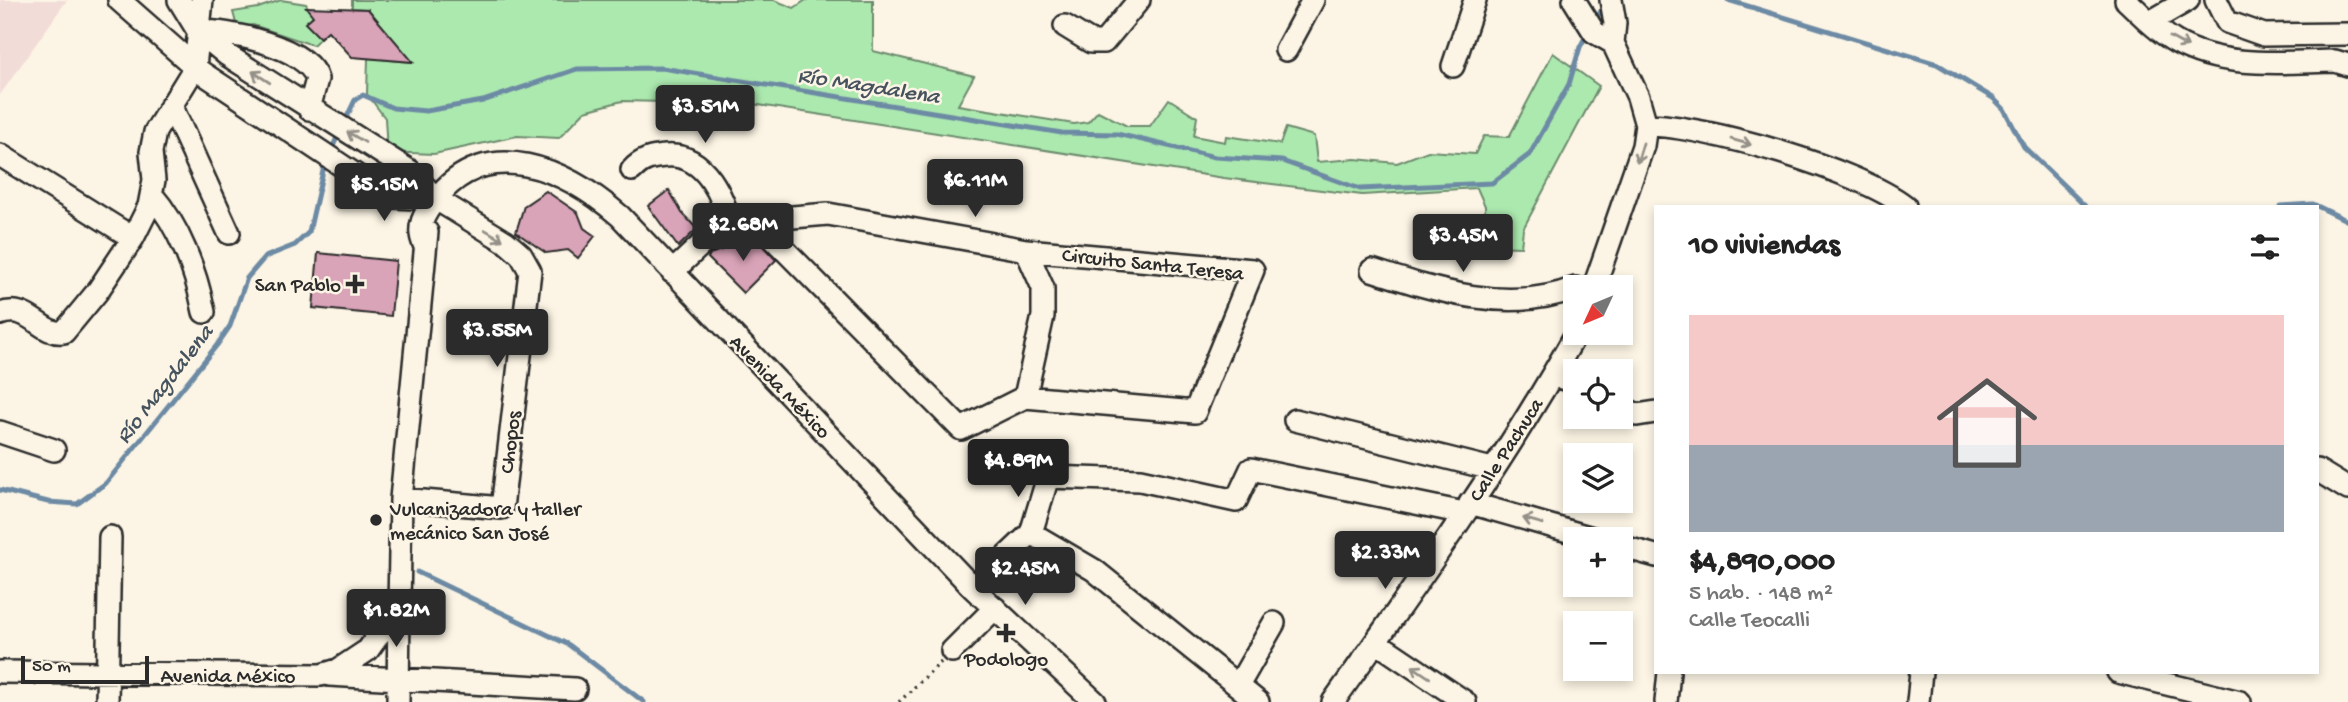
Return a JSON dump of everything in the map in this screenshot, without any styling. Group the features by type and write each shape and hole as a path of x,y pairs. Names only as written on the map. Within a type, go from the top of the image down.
{"street":[{"path":"119,0 195,67 374,187 399,208 422,239"},
{"path":"1065,26 1091,43 1104,42 1139,0"},
{"path":"1286,50 1313,0"},
{"path":"1453,66 1475,0"},
{"path":"1574,0 1594,32 1614,33"},
{"path":"1590,275 1643,146 1646,125 1614,33 1611,0"},
{"path":"2126,0 2174,41 2202,54 2236,62 2335,61 2348,65"},
{"path":"2150,22 2188,0"},
{"path":"2216,0 2227,22 2264,35 2348,34"},
{"path":"175,50 190,1"},
{"path":"0,314 12,311 23,313 51,330 64,332 97,292 133,239 152,195 151,152 155,132 195,67 198,31 190,1"},
{"path":"198,31 219,30 265,41 309,66 317,79 313,112"},
{"path":"198,31 227,55 313,112 394,159 410,171 436,199"},
{"path":"172,105 229,233"},
{"path":"1646,125 1675,125 1807,162 1887,192 1904,205"},
{"path":"0,155 133,239"},
{"path":"632,170 642,161 655,156 682,157 695,164 717,190 732,231"},
{"name":"Avenida México","path":"436,199 447,183 491,164 544,169 562,175 605,204 973,588 1095,702"},
{"path":"374,187 394,197 436,199"},
{"path":"152,195 170,215 200,292 204,312"},
{"path":"398,702 401,499 422,239 436,199"},
{"name":"Chopos","path":"401,499 502,508 530,271 521,255 506,242 436,199"},
{"name":"Circuito Santa Teresa","path":"673,272 703,243 732,231 758,223 828,214 1026,250 1253,270 1195,412 1025,397 1043,316 1043,288 1026,250"},
{"path":"758,223 961,429 1025,397"},
{"path":"1372,270 1457,295 1514,301 1563,293"},
{"name":"Calle Pachuca","path":"1333,702 1467,508 1570,345"},
{"path":"1553,375 1563,379"},
{"path":"1633,413 1637,415 1654,412"},
{"path":"1296,420 1492,469"},
{"path":"0,432 54,450"},
{"path":"973,588 1031,533 1048,477 1140,480 1236,501 1251,469 1467,508 1563,531"},
{"path":"2319,471 2348,489"},
{"path":"1031,533 1094,570 1258,702"},
{"path":"107,702 110,537"},
{"path":"1633,550 1654,555"},
{"name":"Avenida México","path":"0,672 321,675 338,670 368,650 398,606"},
{"path":"952,651 995,608"},
{"path":"1238,684 1274,623"},
{"path":"1376,642 1465,702"},
{"path":"1666,702 1669,674"},
{"path":"1918,702 1921,674"},
{"path":"2128,674 2202,689 2240,702"},
{"path":"321,675 575,689"}],"path":[{"path":"899,702 952,651"}],"shaded area":[{"path":"0,0 67,0 0,95"}],"green space":[{"path":"281,0 306,4 313,16 306,23 320,38 313,45 253,25 237,27 233,12 258,8"},
{"path":"352,0 774,0 794,8 806,0 873,0 873,51 974,76 958,105 1074,124 1088,122 1098,111 1127,126 1150,126 1169,99 1197,117 1194,136 1225,142 1226,136 1280,144 1286,128 1314,136 1317,162 1355,159 1397,163 1428,151 1475,154 1484,136 1509,137 1553,53 1599,86 1523,229 1521,247 1486,246 1485,206 1477,188 1362,195 1224,178 752,104 622,101 585,111 559,138 517,136 434,154 387,152 385,118 367,94 368,58 412,62 368,9 352,8"}],"building":[{"path":"306,7 368,9 413,62 352,57 328,31 320,38 305,23 313,16"},
{"path":"669,190 682,213 697,229 678,247 648,206"},
{"path":"546,191 578,213 584,228 595,236 578,258 568,250 546,253 516,232 524,206"},
{"path":"749,240 759,242 776,260 743,293 708,258 710,254"},
{"name":"San Pablo","path":"318,253 396,261 391,316 313,308"}],"waterway":[{"name":"Río Magdalena","path":"1728,0 1937,64 1993,98 2004,109 2024,147 2084,205"},
{"name":"Río Magdalena","path":"1594,23 1605,4"},
{"name":"Río Magdalena","path":"343,125 355,100 363,95 393,108 426,111 483,101 577,69 662,68 1062,133 1117,134 1215,157 1282,161 1360,189 1492,183 1530,154 1569,84 1580,47 1587,34"},
{"name":"Río Magdalena","path":"330,153 339,133"},
{"name":"Río Magdalena","path":"0,490 48,502 77,504 106,483 217,345 230,326 247,278 265,257 295,245 309,232 325,162"},
{"name":"Río Magdalena","path":"2296,205 2315,205"},
{"name":"Río Magdalena","path":"2319,207 2348,221"},
{"path":"417,572 569,645 644,702"}],"place":[{"name":"San Pablo","path":"355,284"},
{"name":"Vulcanizadora y taller mecánico San José","path":"376,520"},
{"name":"Podologo","path":"1006,633"}]}
